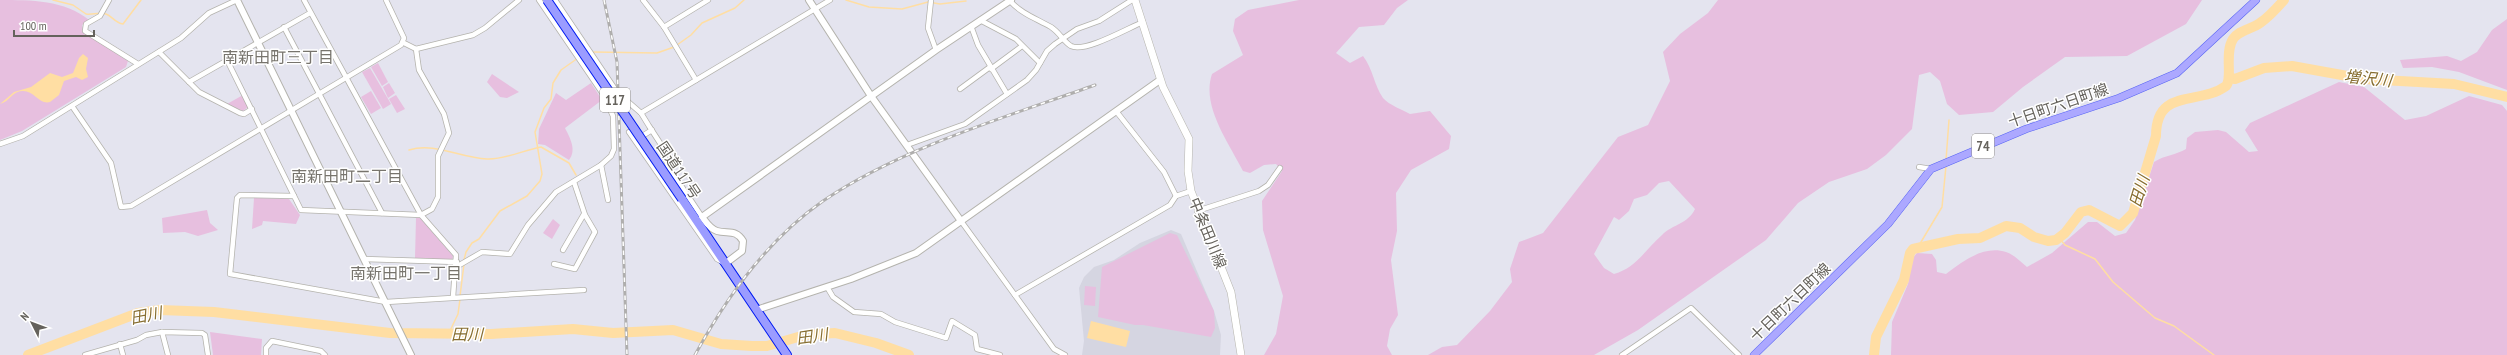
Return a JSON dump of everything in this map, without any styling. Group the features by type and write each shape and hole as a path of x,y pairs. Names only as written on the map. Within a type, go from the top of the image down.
{"highway":[{"name":"国道117号","path":"547,0 787,354"}],"main road":[{"name":"中条田川線","path":"1133,0 1143,22 1160,80 1168,99 1189,139 1188,171 1191,191 1197,211 1231,292 1241,355"},
{"name":"十日町六日町線","path":"1754,355 1882,229 1931,169 2026,129 2119,98 2177,73 2256,0"}],"street":[{"path":"109,0 100,16 86,24 85,31 138,64"},
{"path":"0,144 23,136 181,38 205,15 237,0 411,355"},
{"path":"304,0 421,215 456,255 458,265 454,297"},
{"path":"386,0 404,38 404,43"},
{"path":"404,43 416,49 473,35 485,28 519,0"},
{"path":"364,259 458,265 468,262 482,252 510,254 528,225 556,192 601,165 611,156 614,149 613,116 603,94 539,0"},
{"path":"555,0 615,89"},
{"path":"643,0 664,27 696,80"},
{"path":"664,27 708,0"},
{"path":"809,0 871,96 961,221 1054,349 1065,355"},
{"path":"641,113 830,0"},
{"path":"931,0 928,28 936,50"},
{"path":"702,217 936,50 1011,0 1020,12 1053,28 1070,46 1078,48 1091,46 1143,22"},
{"path":"907,145 956,128 1027,80 1047,51 1077,29 1099,21 1133,0"},
{"path":"189,82 310,13"},
{"path":"980,20 1016,39 1040,63"},
{"path":"971,26 978,45 1007,94"},
{"path":"284,27 382,213"},
{"path":"72,106 111,163 121,207 131,206 404,43"},
{"path":"960,89 1022,46"},
{"path":"227,60 301,210 421,215 432,209 438,197 438,156 449,133 444,114 419,70 416,49"},
{"path":"159,52 204,95 240,113 244,114 252,109"},
{"path":"589,73 599,65"},
{"path":"756,310 890,265 916,253 1160,80"},
{"path":"626,100 641,113 660,143 668,166 702,217 711,228 716,231 735,232 743,241 742,251 726,263 717,260 629,132"},
{"path":"1116,111 1164,172 1176,196"},
{"path":"635,141 652,130"},
{"path":"601,165 608,200"},
{"path":"1919,167 1931,169"},
{"path":"1197,211 1259,191 1268,185 1280,168"},
{"path":"554,264 575,269 595,232 584,214 574,182"},
{"path":"1015,295 1170,205 1176,196 1191,191"},
{"path":"294,196 240,195 238,198 230,274 386,302 584,290"},
{"path":"563,250 584,214"},
{"path":"827,287 837,300 854,312 881,314 895,322 946,338 952,321 975,335 977,349 1000,355"},
{"path":"1622,355 1691,308 1739,355"},
{"path":"162,332 168,355"},
{"path":"86,355 146,334 162,332 202,333 205,335 208,355"},
{"path":"266,355 266,348 272,341 321,350 325,355"},
{"path":"120,344 123,355"}],"shaded area":[{"path":"0,0 47,2 69,8 80,13 89,20 82,25 83,32 128,61 126,67 22,131 0,140"},
{"path":"1299,0 1408,0 1397,8 1384,25 1359,27 1336,53 1350,63 1363,56 1369,66 1377,88 1386,101 1410,114 1430,111 1451,136 1449,149 1411,170 1396,193 1397,231 1391,260 1398,315 1390,329 1387,346 1392,355 1264,355 1276,334 1283,296 1263,230 1262,201 1282,171 1276,164 1264,165 1250,173 1243,171 1218,124 1210,99 1210,86 1212,74 1243,55 1233,31 1235,19 1248,10"},
{"path":"1718,0 2202,0 2186,24 2127,56 2065,57 2023,87 1993,112 1959,115 1947,104 1940,81 1930,72 1919,75 1912,129 1886,155 1867,169 1829,182 1798,203 1766,240 1638,330 1594,355 1428,355 1442,347 1457,345 1490,311 1512,282 1510,269 1519,242 1543,233 1618,137 1648,125 1670,81 1663,52 1680,34 1708,13","holes":["1669,181 1695,209 1688,218 1666,231 1640,258 1622,271 1614,274 1604,268 1594,254 1614,217 1619,220 1629,211 1634,199 1647,195 1659,183"]},
{"path":"2507,19 2507,90 2459,72 2432,67 2403,68 2400,60 2447,56 2461,61 2477,52 2492,30"},
{"path":"83,54 88,58 86,69 88,77 82,80 76,77 64,81 59,95 50,102 43,101 26,91 19,91 0,104 14,92 31,87 50,73 62,77 73,73 79,58"},
{"path":"378,63 388,82 382,86 371,67"},
{"path":"370,68 391,104 383,109 362,72"},
{"path":"492,74 519,92 507,98 500,97 487,82"},
{"path":"2339,82 2364,87 2405,120 2426,116 2469,96 2502,105 2507,111 2507,355 1891,355 1892,322 1908,284 1912,259 1917,253 1932,254 1936,260 1937,272 1946,274 1967,259 1982,252 1998,250 2009,253 2027,267 2052,253 2088,222 2097,222 2115,236 2126,233 2135,220 2154,162 2186,149 2187,138 2195,132 2218,130 2226,132 2249,152 2258,151 2245,130 2250,123"},
{"path":"389,83 395,93 388,98 383,87"},
{"path":"591,83 602,100 565,128 573,148 569,160 545,145 538,144 539,129 556,93 566,100"},
{"path":"371,91 381,108 371,114 361,97"},
{"path":"243,95 248,107 243,111 227,104"},
{"path":"396,95 405,109 397,113 389,99"},
{"path":"254,198 289,199 300,215 296,224 263,221 262,225 252,229"},
{"path":"207,210 210,223 218,230 198,236 185,232 163,233 162,218"},
{"path":"416,218 420,218 453,256 452,260 415,258"},
{"path":"553,219 560,225 552,239 543,233"},
{"path":"1171,230 1181,234 1214,311 1221,335 1220,355 1082,355 1084,341 1079,288 1084,277 1094,267 1114,260 1140,243"},
{"path":"1170,233 1177,235 1214,311 1215,328 1211,337 1143,325 1135,325 1098,317 1102,267"},
{"path":"1085,286 1096,287 1095,306 1084,305"},
{"path":"1091,321 1130,331 1126,347 1087,338"},
{"path":"210,332 262,339 261,355 213,355"}],"waterway":[{"path":"53,0 73,5 86,14 106,14 123,24 141,0"},
{"path":"677,45 691,35 702,23 735,8 744,0"},
{"path":"846,0 869,7 902,9 928,2 940,4 966,1"},
{"name":"田川","path":"1874,355 1876,337 1904,280 1910,253 1913,249 1958,239 1980,238 2006,226 2020,228 2034,237 2048,241 2056,240 2065,233 2081,212 2089,210 2120,226 2133,213 2156,136 2158,121 2163,110 2171,104 2181,100 2215,92 2226,86 2229,77 2229,51 2233,39 2242,32 2263,21 2284,0"},
{"path":"593,52 657,53 674,47"},
{"path":"464,260 466,252 472,243 479,239 500,211 527,196 540,181 542,174 535,132 544,108 551,99 553,83 561,70 578,58"},
{"name":"増沢川","path":"2229,78 2235,79 2264,68 2292,66 2364,79 2454,84 2507,97"},
{"path":"1946,160 1949,120"},
{"path":"409,150 419,148 438,149 477,158 494,159 541,147 569,163 576,175"},
{"path":"1918,247 1942,207 1946,166"},
{"path":"2059,238 2065,245 2095,259 2113,282 2155,318 2174,326 2214,355"},
{"path":"460,296 464,264"},
{"path":"448,335 458,314 460,299"},
{"name":"田川","path":"28,355 138,313 160,310 214,312 390,333 491,334 573,329 613,333 673,330 721,344 752,346 767,346 805,335 835,333 876,343 909,355"}],"railway":[{"path":"604,0 617,62 627,355"},
{"path":"695,355 707,333 750,270 784,233 823,201 853,182 920,149 990,122 1095,85"}],"district":[{"name":"南新田町三丁目","path":"278,57"},
{"name":"南新田町二丁目","path":"347,176"},
{"name":"南新田町一丁目","path":"406,273"}]}
